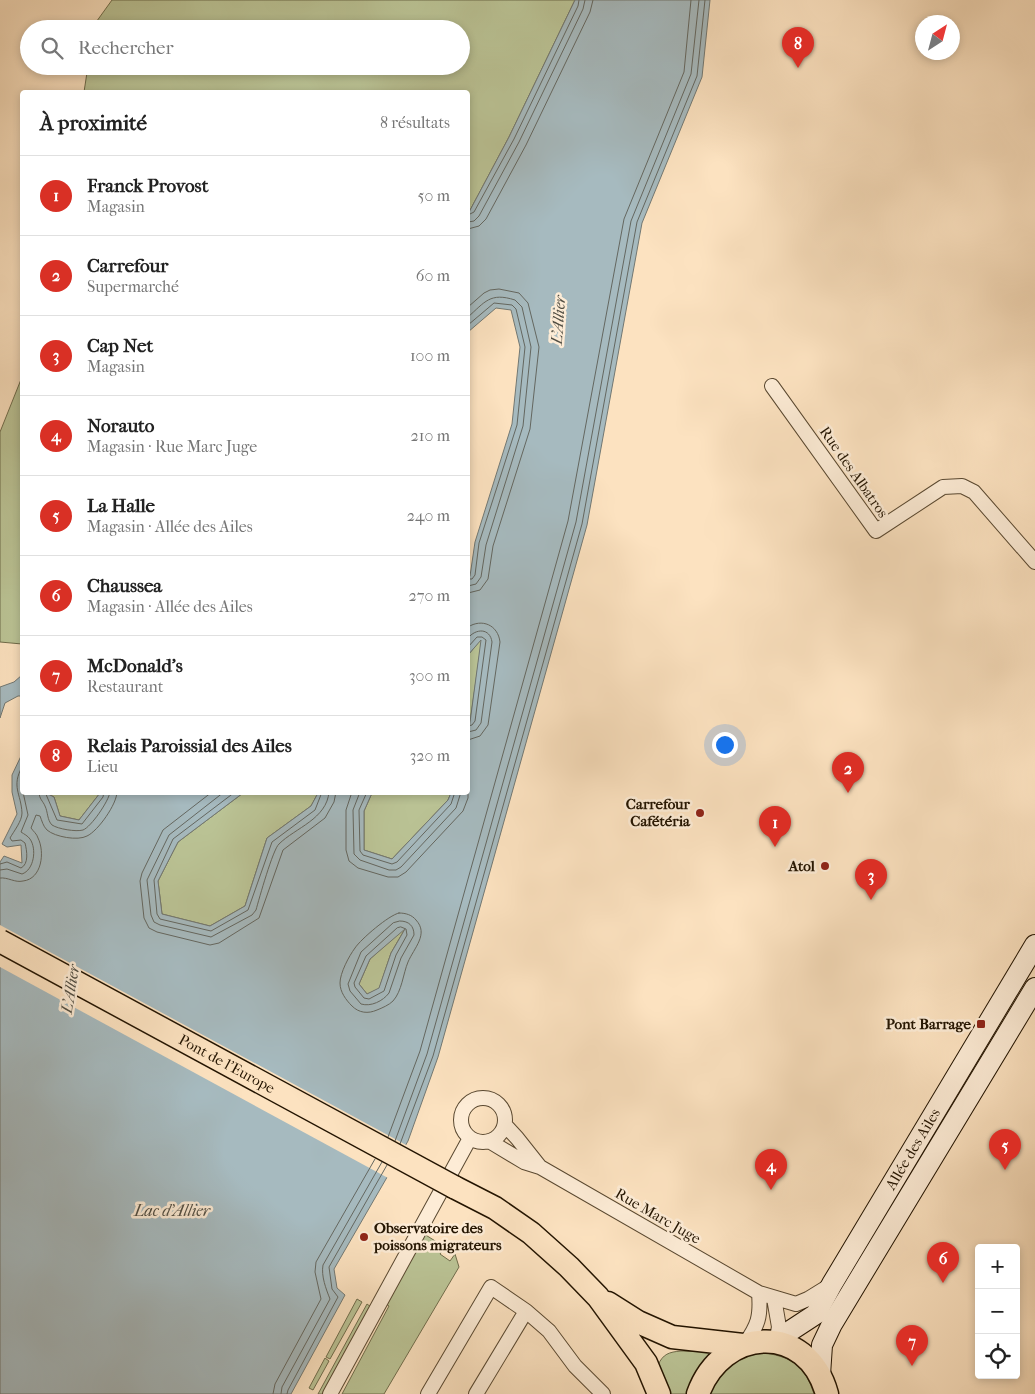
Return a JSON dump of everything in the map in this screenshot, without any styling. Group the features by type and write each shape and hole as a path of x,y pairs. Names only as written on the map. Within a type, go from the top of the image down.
{"main road":[{"name":"Pont de l'Europe","path":"0,941 495,1208 531,1233 598,1297"},
{"name":"Allée des Ailes","path":"779,1342 790,1331 816,1314 832,1284 1035,945"},
{"name":"Allée des Ailes","path":"824,1384 822,1345 832,1324 1035,988"},
{"path":"598,1297 638,1322 672,1337 744,1344 779,1342 791,1346 807,1359 824,1384"},
{"path":"598,1297 643,1375 649,1394"},
{"path":"598,1297 646,1363 659,1394"},
{"path":"698,1394 701,1385 717,1363 727,1353 744,1344"}],"street":[{"name":"Rue des Albatros","path":"772,386 876,532 943,487 962,486 974,492 1035,562"},
{"path":"477,1098 497,1102 504,1113 504,1125 499,1135 489,1141 482,1142 470,1138 462,1126 462,1112 471,1101 477,1098"},
{"name":"Rue Marc Juge","path":"504,1125 540,1167"},
{"path":"330,1394 470,1138"},
{"name":"Rue Marc Juge","path":"489,1141 524,1162 540,1167 759,1293 796,1304 832,1284"},
{"path":"428,1394 491,1287 526,1311 549,1331 575,1366 604,1394"},
{"path":"744,1344 756,1327 760,1312 759,1293"},
{"path":"774,1298 779,1327 779,1342"},
{"path":"476,1394 526,1311"}],"green space":[{"path":"112,0 575,0 509,137 470,210 470,90 84,90 87,75 470,75 470,20 98,20"},
{"path":"20,382 20,644 0,642 0,432"},
{"path":"482,638 470,723 470,653"},
{"path":"50,795 98,795 79,820 60,816 54,797"},
{"path":"240,795 317,795 311,806 267,838 245,906 210,926 162,914 158,881 178,842"},
{"path":"371,795 450,795 448,800 392,859 364,850 364,811"},
{"path":"406,927 391,953 379,989 367,994 359,984 370,959"},
{"path":"424,1234 445,1247 440,1254 450,1261 455,1254 459,1267 384,1394 342,1394 389,1306 386,1304"},
{"path":"357,1299 362,1302 330,1359 326,1357"},
{"path":"367,1304 371,1307 324,1394 318,1394"},
{"path":"681,1351 715,1352 688,1394 669,1394 658,1365 667,1354"},
{"path":"760,1352 780,1356 795,1363 806,1375 814,1394 706,1394 717,1377 741,1357"},
{"path":"325,1358 329,1361 313,1390 309,1388"}],"water":[{"path":"575,0 710,0 702,77 642,223 587,525 438,1057 408,1141 334,1269 337,1288 345,1295 291,1394 0,1394 0,862 4,856 22,863 21,845 7,847 2,844 17,814 12,792 12,775 20,758 20,795 50,795 54,797 60,816 79,820 98,795 240,795 178,842 158,881 162,914 210,926 245,906 267,838 311,806 317,795 371,795 364,811 364,850 392,859 448,800 450,795 470,795 470,722 481,640 470,653 470,576 475,542 512,424 520,347 511,310 496,308 470,330 470,210 509,137","holes":["405,929 391,953 379,988 367,994 359,984 370,959"]},
{"path":"20,677 20,696 5,703 0,718 0,687 14,682"}],"pier":[{"path":"0,925 408,1146 388,1178 0,967"}],"place":[{"name":"Relais Paroissial des Ailes","path":"798,68"},
{"name":"Carrefour","path":"848,793"},
{"name":"Carrefour Cafétéria","path":"700,813"},
{"name":"Franck Provost","path":"775,847"},
{"name":"Atol","path":"825,866"},
{"name":"Cap Net","path":"871,900"},
{"name":"Pont Barrage","path":"981,1024"},
{"name":"La Halle","path":"1005,1170"},
{"name":"Norauto","path":"771,1190"},
{"name":"Observatoire des poissons migrateurs","path":"364,1237"},
{"name":"Chaussea","path":"943,1283"},
{"name":"McDonald's","path":"912,1366"}],"water label":[{"name":"L'Allier","path":"558,320"},
{"name":"L'Allier","path":"70,989"},
{"name":"Lac d'Allier","path":"172,1210"}]}
